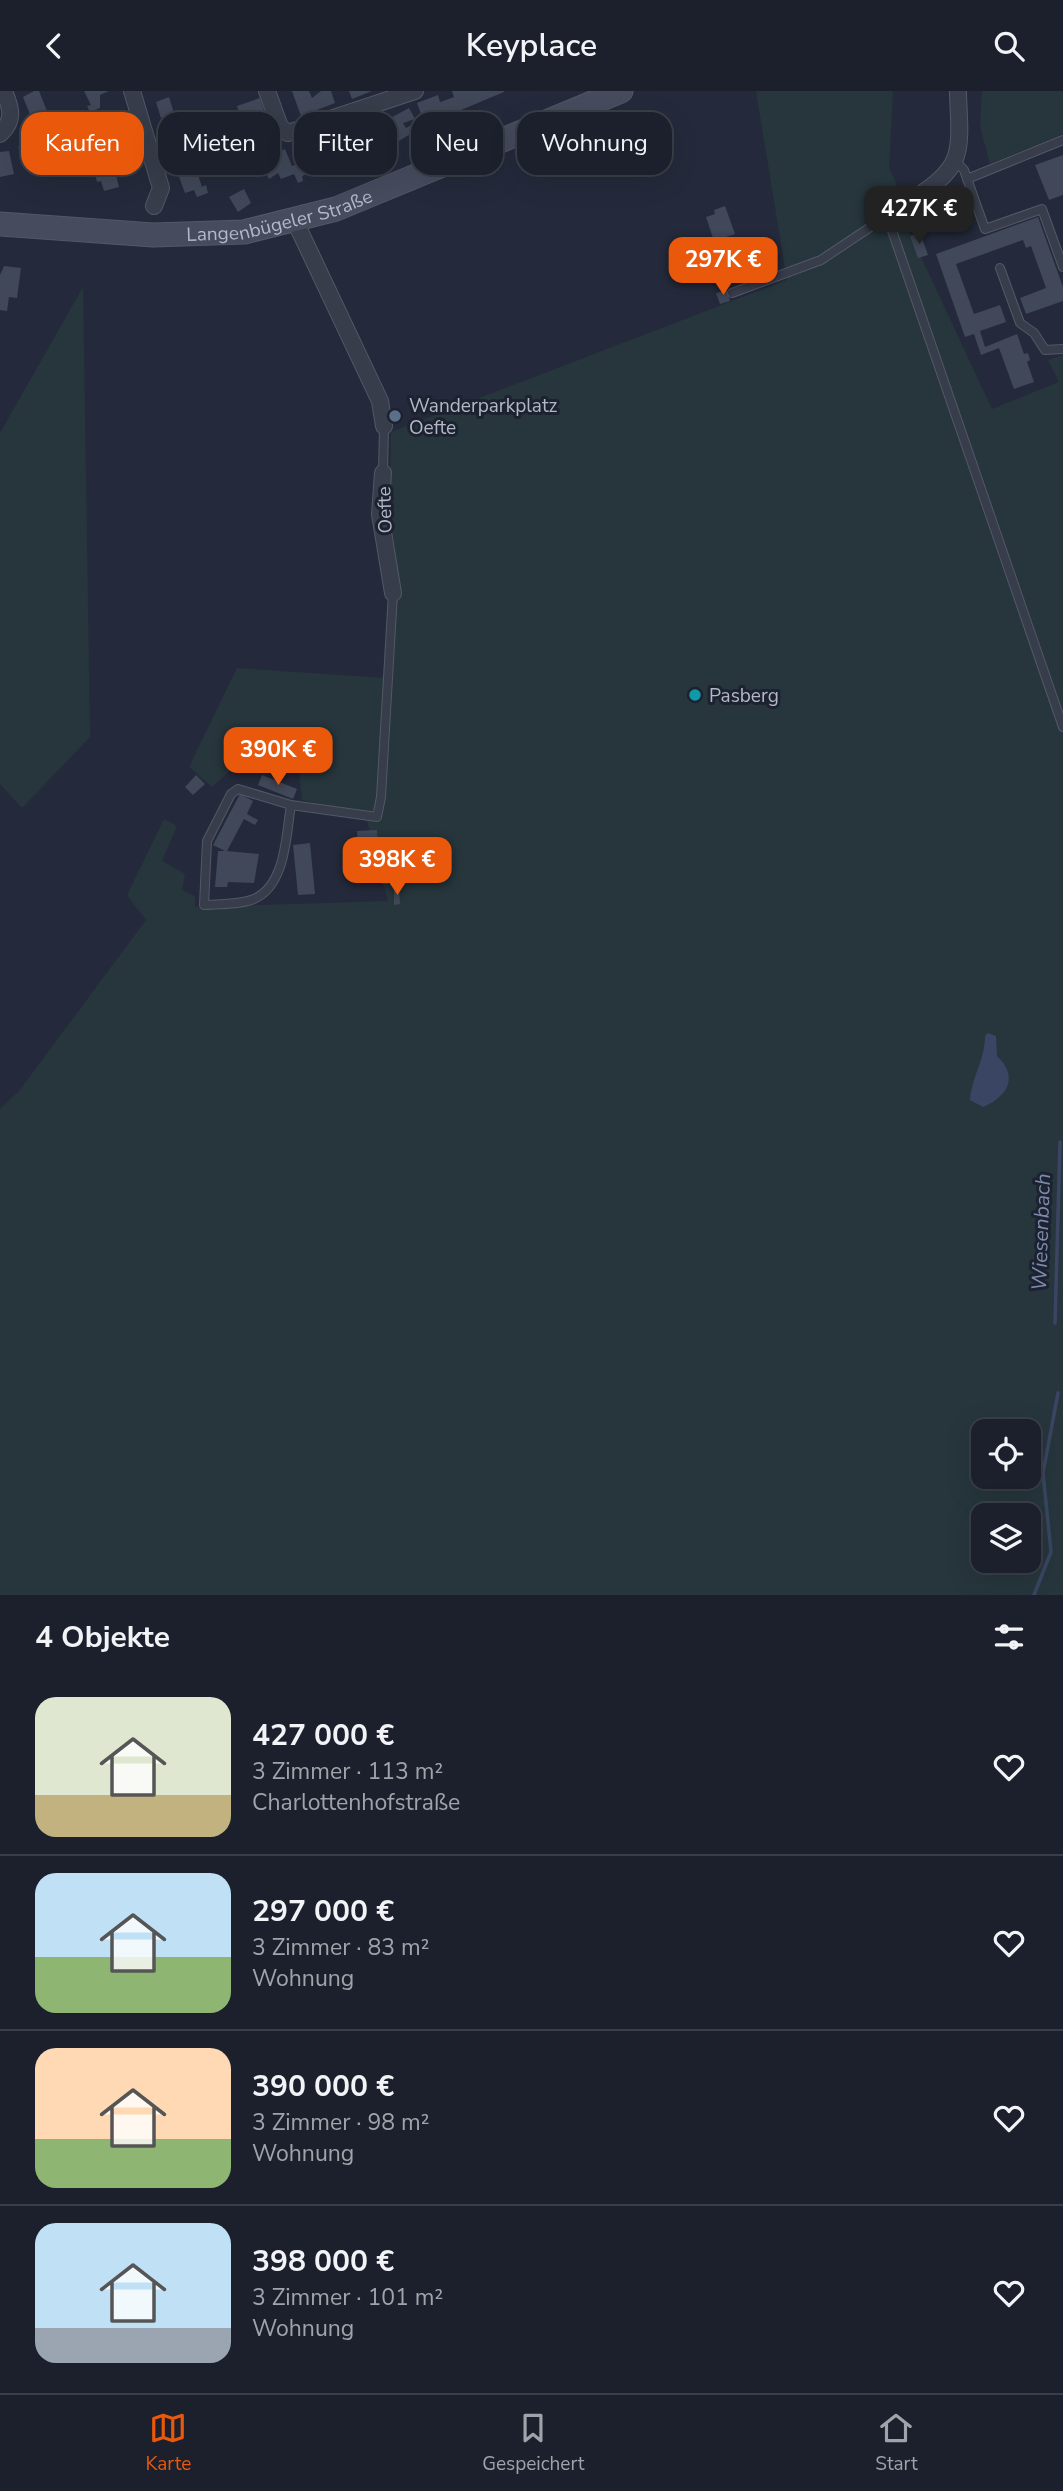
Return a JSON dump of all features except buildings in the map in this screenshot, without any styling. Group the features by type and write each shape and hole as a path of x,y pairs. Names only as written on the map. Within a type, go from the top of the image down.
{"main road":[{"name":"Langenbügeler Straße","path":"0,224 193,235 244,232 336,209 621,91"}],"street":[{"path":"0,134 10,124 11,110 4,91"},
{"path":"132,91 161,188 154,205"},
{"path":"267,91 280,127 288,133 415,91"},
{"path":"887,216 944,174 955,160 958,91"},
{"name":"Oefte","path":"295,221 380,401 384,426"},
{"name":"Oefte","path":"383,473 380,515 393,593"}],"lane":[{"path":"967,179 1063,140"},
{"path":"955,160 967,179 985,229 1042,209 1063,267"},
{"path":"732,293 821,260 887,216 1063,727"},
{"path":"1000,268 1020,323 1034,333 1045,350 1063,349"},
{"name":"Oefte","path":"383,473 384,426"},
{"name":"Oefte","path":"291,805 377,817 383,776 393,593"},
{"path":"238,789 291,805 281,865 273,884 254,899 204,905 207,841 231,794 238,789"}],"shaded area":[{"path":"756,91 893,91 889,167 902,197 900,212 992,409 1059,382 1048,360 1063,355 1063,1595 0,1595 0,1109 19,1091 146,920 127,895 164,819 177,826 162,861 185,874 182,890 195,896 195,907 388,901 365,813 302,800 297,748 235,766 212,787 189,767 237,668 386,678 391,432 787,280"},
{"path":"982,91 1063,91 1063,134 990,164 980,126"},
{"path":"83,287 90,737 22,808 0,784 0,433"}],"water":[{"path":"988,1033 996,1036 997,1056 1008,1071 1009,1078 1004,1092 983,1107 970,1100 985,1036"}],"waterway":[{"name":"Wiesenbach","path":"1055,1323 1060,1142"},
{"name":"Wiesenbach","path":"1034,1595 1051,1552 1043,1473 1058,1393"}],"place":[{"name":"Wanderparkplatz Oefte","path":"395,416"},
{"name":"Pasberg","path":"695,695"}]}
